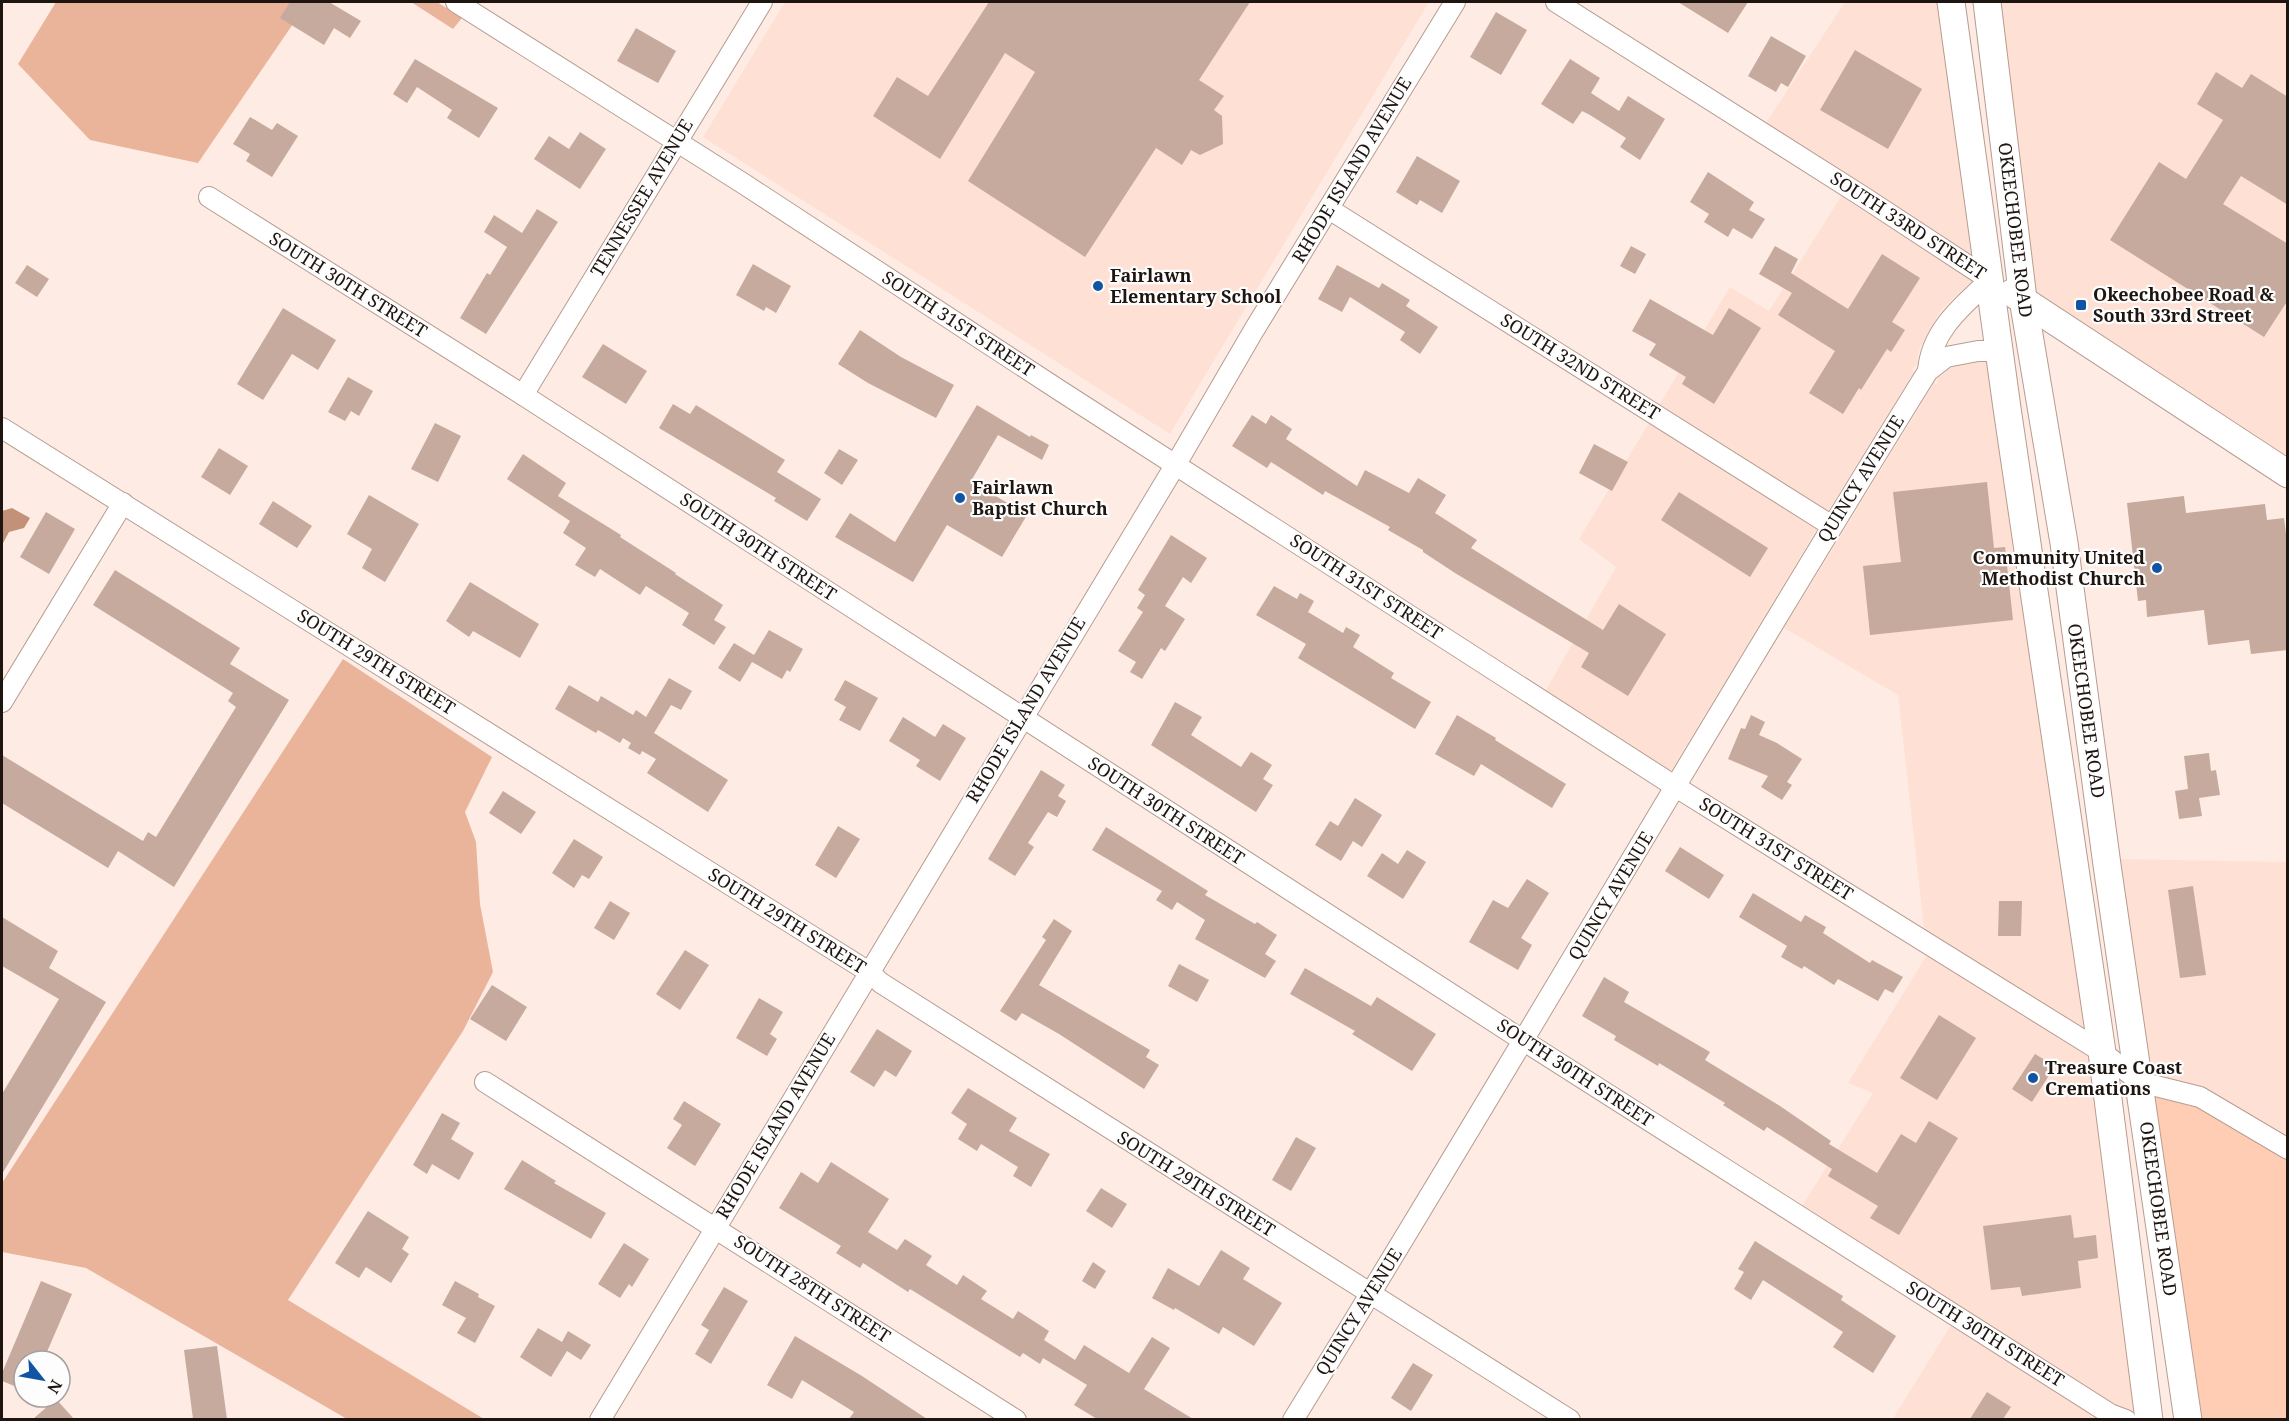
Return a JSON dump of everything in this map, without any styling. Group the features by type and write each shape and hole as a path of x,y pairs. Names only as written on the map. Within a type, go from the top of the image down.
{"main road":[{"name":"OKEECHOBEE ROAD","path":"1951,2 1999,351 2102,1052 2149,1419"},
{"name":"OKEECHOBEE ROAD","path":"1987,2 2023,300 2064,543 2107,865 2188,1419"},
{"name":"SOUTH 33RD STREET","path":"1990,280 2288,474"}],"street":[{"name":"SOUTH 31ST STREET","path":"456,2 1676,787 2102,1052 2140,1082 2200,1097 2288,1149"},
{"name":"TENNESSEE AVENUE","path":"523,395 762,2"},
{"name":"RHODE ISLAND AVENUE","path":"600,1419 1455,2"},
{"name":"SOUTH 33RD STREET","path":"1556,2 1990,280"},
{"name":"SOUTH 30TH STREET","path":"209,197 523,395 1524,1041 2110,1414 2126,1419"},
{"name":"SOUTH 32ND STREET","path":"1329,208 1832,526"},
{"name":"QUINCY AVENUE","path":"1928,371 1929,356 1952,314 1990,280"},
{"name":"QUINCY AVENUE","path":"1293,1419 1928,371 1946,357 1978,351 1999,351"},
{"name":"SOUTH 29TH STREET","path":"2,428 869,972 881,983 1370,1295 1570,1419"},
{"path":"2,702 123,503"},
{"name":"SOUTH 28TH STREET","path":"485,1082 1016,1419"}],"shaded area":[{"path":"56,2 308,2 198,163 90,140 18,64"},
{"path":"411,2 437,2 462,18 453,29"},
{"name":"Fairlawn Elementary School","path":"785,2 1429,2 1170,434 703,137"},
{"path":"1845,2 1940,2 1976,258 1766,123"},
{"path":"1998,2 2287,2 2287,461 2033,294"},
{"path":"1842,195 1972,281 1942,309 1919,350 1917,365 1912,369 1914,372 1828,511 1659,405 1730,287 1769,311"},
{"path":"1990,362 2088,1031 1924,929 1898,695 1784,628 1934,383 1937,384 1938,377 1952,367"},
{"path":"1649,423 1817,529 1671,771 1546,690 1616,567 1579,539"},
{"path":"12,508 30,518 24,528 9,532 2,545 2,511"},
{"path":"343,659 492,757 465,812 476,842 480,904 493,972 463,1031 288,1300 484,1419 347,1419 86,1268 2,1252 2,1183"},
{"path":"2117,859 2287,862 2287,1137 2205,1088 2161,1076 2149,1068"},
{"path":"1927,955 2091,1058 2137,1412 2115,1405 1802,1206 1873,1093 1848,1083"},
{"path":"2153,1096 2196,1107 2287,1161 2287,1419 2199,1419"},
{"path":"1951,1325 2099,1419 1892,1420"}],"building":[{"path":"290,2 329,2 361,21 350,38 334,28 324,45 280,18"},
{"path":"989,2 1250,2 1199,80 1224,96 1214,110 1222,116 1223,144 1200,155 1191,150 1182,165 1156,148 1085,257 968,181 1035,72 1005,53 940,159 873,116 897,77 928,96"},
{"path":"1678,2 1748,2 1728,33"},
{"path":"1496,12 1527,30 1501,75 1470,57"},
{"path":"636,28 676,51 658,83 617,61"},
{"path":"1771,36 1806,56 1788,87 1781,83 1776,92 1748,76"},
{"path":"1855,50 1922,89 1888,149 1820,110"},
{"path":"415,59 498,108 479,138 447,118 452,110 417,87 407,103 393,94"},
{"path":"1570,59 1600,78 1591,93 1619,111 1628,96 1665,119 1640,160 1620,147 1626,138 1590,115 1582,111 1573,124 1541,104"},
{"path":"2216,72 2242,88 2251,74 2288,97 2288,205 2241,176 2223,204 2288,244 2288,300 2264,337 2110,240 2159,162 2186,179 2223,120 2197,104"},
{"path":"250,117 272,130 277,123 298,136 272,177 246,161 250,154 233,144"},
{"path":"580,132 606,149 580,189 534,159 549,136 569,149"},
{"path":"1417,156 1460,181 1442,213 1420,200 1417,205 1396,192"},
{"path":"1708,172 1754,202 1749,210 1765,219 1752,239 1733,228 1728,237 1704,222 1709,214 1690,202"},
{"path":"537,209 558,222 486,334 460,318 487,273 490,275 507,247 484,232 494,215 522,233"},
{"path":"1631,246 1646,254 1635,274 1620,266"},
{"path":"1775,246 1798,259 1791,273 1848,309 1882,254 1920,278 1892,322 1905,330 1891,352 1887,349 1843,414 1809,393 1835,351 1778,315 1792,293 1759,274"},
{"path":"753,264 791,286 776,313 766,307 764,311 736,295"},
{"path":"27,265 49,279 37,297 15,283"},
{"path":"1337,265 1379,288 1382,283 1410,300 1406,306 1438,327 1420,354 1400,340 1405,332 1350,297 1342,312 1318,299"},
{"path":"1650,299 1713,335 1729,308 1761,328 1714,404 1682,384 1686,377 1649,355 1656,344 1632,331"},
{"path":"283,308 336,340 318,370 292,354 263,400 237,384"},
{"path":"860,330 901,357 954,385 936,418 868,383 838,364"},
{"path":"603,344 647,371 626,404 582,377"},
{"path":"348,377 373,391 359,416 351,411 345,421 328,412"},
{"path":"673,404 690,414 696,405 785,460 777,472 821,499 807,521 774,501 776,498 659,428"},
{"name":"Fairlawn Baptist Church","path":"977,405 1030,437 1031,435 1049,445 1042,460 998,435 971,481 1027,515 1002,557 947,525 913,582 835,537 850,513 895,542"},
{"path":"1252,415 1266,424 1271,415 1292,429 1286,439 1357,486 1365,470 1409,493 1418,478 1446,495 1435,513 1477,540 1471,548 1603,630 1619,604 1666,634 1628,696 1581,667 1589,653 1455,573 1423,550 1388,530 1390,527 1325,491 1323,495 1271,462 1267,468 1232,446"},
{"path":"435,423 461,436 438,482 411,469"},
{"path":"1594,444 1628,462 1612,491 1579,473"},
{"path":"219,448 248,466 230,495 201,477"},
{"path":"839,449 858,460 842,485 824,473"},
{"path":"523,454 566,483 558,496 621,535 620,537 723,605 714,620 726,627 714,645 682,625 689,613 646,586 640,595 600,569 595,577 575,565 586,548 563,533 570,521 507,479"},
{"path":"1987,482 1994,548 2005,547 2013,620 1870,635 1863,566 1901,562 1893,492"},
{"path":"1679,492 1768,548 1750,577 1661,520"},
{"path":"369,495 419,524 385,582 362,568 372,549 347,534"},
{"name":"Community United Methodist Church","path":"2184,496 2186,513 2265,504 2267,520 2284,518 2288,550 2288,650 2251,654 2249,640 2208,645 2204,610 2147,617 2146,600 2138,601 2127,503"},
{"path":"273,501 312,526 297,548 259,524"},
{"path":"46,512 75,529 49,574 20,557"},
{"path":"1171,535 1207,558 1191,583 1183,577 1165,606 1185,619 1165,651 1161,648 1142,679 1130,672 1136,662 1118,651 1143,612 1137,608 1145,595 1138,590"},
{"path":"115,570 240,648 230,664 289,700 174,887 118,851 108,868 2,803 2,755 143,841 148,832 156,837 236,707 228,701 233,693 93,605"},
{"path":"470,582 539,624 520,658 473,631 469,637 446,621"},
{"path":"1274,586 1297,599 1300,593 1314,601 1308,612 1343,633 1346,627 1360,635 1353,647 1394,673 1391,678 1431,702 1415,729 1298,658 1306,644 1256,615"},
{"path":"769,630 803,649 790,672 787,670 782,679 752,662 740,682 718,668 734,643 754,655"},
{"path":"669,678 692,691 681,710 671,705 654,733 728,780 708,812 647,773 656,759 642,751 640,755 628,748 631,743 623,738 620,743 598,730 596,733 555,709 569,685 598,702 601,696 633,715 636,710 646,717"},
{"path":"845,680 878,698 860,731 839,720 846,707 834,700"},
{"path":"1175,702 1202,717 1191,735 1241,767 1251,752 1272,765 1263,779 1273,785 1256,812 1151,745"},
{"path":"1457,715 1566,784 1552,808 1481,764 1474,776 1435,754"},
{"path":"1751,715 1765,722 1759,735 1802,759 1787,782 1792,785 1782,800 1761,787 1768,776 1728,759 1741,728 1745,729"},
{"path":"903,717 935,737 943,724 966,738 940,781 916,766 920,760 889,741"},
{"path":"2209,753 2211,771 2216,770 2220,795 2199,798 2202,816 2179,819 2175,791 2188,789 2184,756"},
{"path":"1041,770 1065,785 1058,796 1066,801 1057,817 1048,812 1028,843 1034,847 1015,876 988,859"},
{"path":"503,791 536,812 521,834 489,813"},
{"path":"1355,798 1382,815 1362,847 1353,841 1341,861 1315,845 1330,821 1338,826"},
{"path":"838,826 860,839 836,878 815,865"},
{"path":"1106,827 1208,891 1205,895 1277,935 1265,954 1276,961 1265,978 1195,939 1205,920 1177,902 1172,910 1156,900 1162,891 1092,850"},
{"path":"574,839 603,857 589,879 582,875 574,888 552,873"},
{"path":"1680,847 1724,875 1709,899 1665,871"},
{"path":"1407,850 1426,862 1403,899 1367,876 1382,853 1398,864"},
{"path":"1527,879 1549,893 1521,938 1532,945 1518,970 1469,942 1493,900 1508,908"},
{"path":"2193,886 2206,975 2180,978 2168,890"},
{"path":"1753,893 1801,922 1805,915 1826,927 1823,933 1870,963 1872,960 1903,977 1893,993 1885,989 1878,1001 1838,979 1834,985 1804,966 1802,969 1781,957 1787,946 1739,917"},
{"path":"610,901 630,913 614,940 594,928"},
{"path":"1999,901 2022,901 2021,936 1998,936"},
{"path":"2,917 58,951 49,968 106,1002 2,1174 2,1094 59,999 2,966"},
{"path":"1054,919 1072,931 1039,985 1150,1050 1146,1057 1159,1065 1144,1089 1022,1013 1016,1021 1000,1011 1046,940 1042,937"},
{"path":"685,950 709,965 680,1010 656,994"},
{"path":"1179,964 1209,980 1197,1002 1168,986"},
{"path":"1305,968 1371,1006 1377,997 1436,1034 1412,1071 1352,1034 1355,1031 1290,994"},
{"path":"1604,977 1629,992 1624,1002 1710,1052 1705,1060 1780,1106 1831,1141 1829,1144 1877,1173 1901,1134 1916,1143 1929,1121 1958,1138 1899,1235 1870,1218 1878,1206 1828,1176 1832,1169 1767,1127 1764,1131 1723,1105 1725,1103 1659,1063 1658,1066 1614,1040 1616,1036 1582,1016"},
{"path":"492,985 527,1007 506,1041 470,1019"},
{"path":"759,998 783,1012 770,1034 777,1039 767,1056 736,1038"},
{"path":"1939,1015 1976,1038 1937,1100 1900,1078"},
{"path":"877,1029 912,1051 896,1077 885,1070 874,1087 850,1072"},
{"name":"Treasure Coast Cremations","path":"2035,1054 2055,1066 2032,1102 2012,1089"},
{"path":"968,1088 1017,1118 1009,1131 1050,1154 1031,1187 1013,1176 1018,1167 981,1144 977,1151 958,1139 967,1124 951,1113"},
{"path":"684,1101 721,1124 695,1166 667,1148 682,1125 673,1119"},
{"path":"442,1113 460,1123 451,1139 474,1153 459,1180 432,1164 427,1174 413,1165"},
{"path":"1296,1137 1316,1148 1291,1191 1272,1180"},
{"path":"522,1160 556,1181 554,1183 606,1213 591,1239 504,1189"},
{"path":"831,1162 889,1199 868,1232 897,1250 905,1239 932,1256 926,1265 957,1285 963,1275 987,1291 981,1299 1013,1319 1018,1311 1049,1331 1044,1340 1075,1360 1084,1345 1129,1373 1152,1337 1170,1348 1144,1389 1193,1419 1097,1419 1074,1405 1087,1385 1043,1358 1040,1364 1023,1353 1020,1357 910,1289 908,1292 863,1263 860,1268 836,1253 841,1246 779,1208 801,1172 818,1183"},
{"path":"1101,1188 1127,1204 1112,1228 1086,1211"},
{"path":"368,1211 409,1237 402,1249 409,1254 391,1283 366,1267 359,1278 335,1263"},
{"path":"2071,1215 2074,1238 2096,1235 2098,1258 2078,1261 2081,1288 2022,1296 2020,1287 1991,1290 1983,1226"},
{"path":"1755,1241 1843,1296 1841,1300 1896,1336 1873,1373 1833,1347 1843,1332 1763,1280 1751,1300 1734,1289 1744,1272 1738,1269"},
{"path":"624,1243 649,1259 632,1287 629,1284 620,1298 598,1284"},
{"path":"1221,1250 1250,1268 1243,1279 1282,1303 1254,1346 1223,1327 1219,1334 1175,1308 1174,1310 1152,1298 1168,1268 1199,1286"},
{"path":"1093,1262 1106,1271 1095,1289 1082,1281"},
{"path":"41,1281 72,1294 48,1349 12,1349"},
{"path":"455,1281 495,1306 475,1343 457,1333 466,1318 442,1305"},
{"path":"724,1287 748,1301 711,1364 695,1354 709,1330 701,1325"},
{"path":"538,1328 562,1342 568,1331 591,1345 581,1360 567,1351 551,1377 520,1357"},
{"path":"795,1336 862,1376 927,1419 849,1419 854,1412 802,1380 792,1399 767,1385"},
{"path":"217,1346 227,1419 193,1419 184,1350"},
{"path":"12,1349 12,1385 2,1381 2,1373"},
{"path":"1413,1363 1433,1375 1411,1411 1391,1398"},
{"path":"1987,1392 2011,1407 2003,1419 1970,1419"},
{"path":"44,1409 65,1409 74,1419 33,1419"}],"place":[{"name":"Fairlawn Elementary School","path":"1098,286"},
{"name":"Okeechobee Road & South 33rd Street","path":"2081,305"},
{"name":"Fairlawn Baptist Church","path":"960,498"},
{"name":"Community United Methodist Church","path":"2157,568"},
{"name":"Treasure Coast Cremations","path":"2033,1078"}]}
